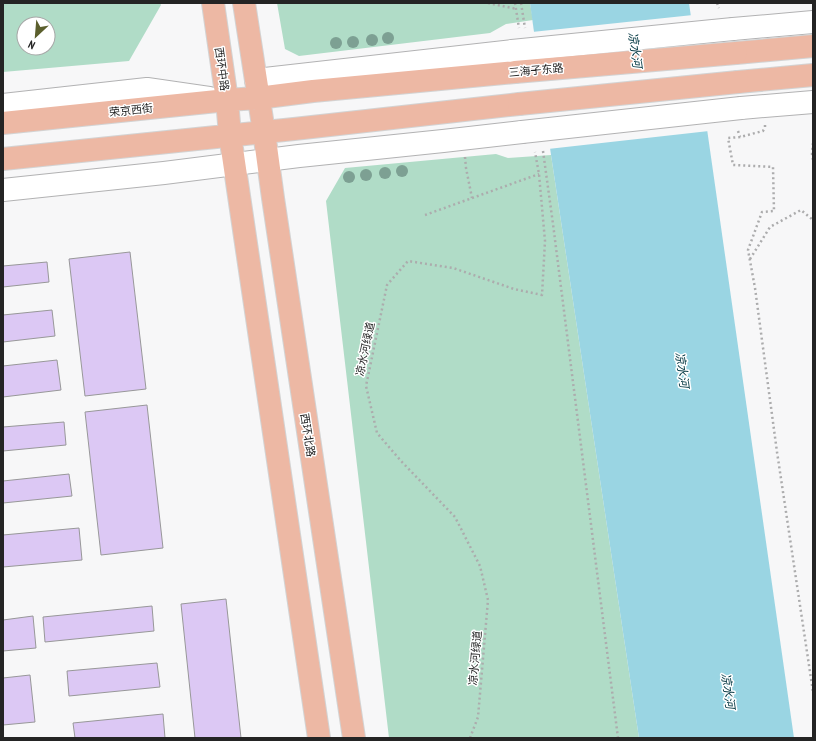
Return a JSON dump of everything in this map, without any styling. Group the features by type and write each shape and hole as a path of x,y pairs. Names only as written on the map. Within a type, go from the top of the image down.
{"main road":[{"name":"西环中路","path":"213,3 230,135"},
{"path":"244,3 264,132"},
{"name":"三海子东路","path":"257,89 313,91 435,80 514,62 706,55 737,36 813,46"},
{"path":"3,159 707,85 748,104 813,75"},
{"name":"荣京西街","path":"3,124 226,100 257,89"},
{"name":"西环北路","path":"264,132 354,738"},
{"path":"230,135 319,738"}],"street":[{"path":"257,89 480,55 514,62 737,36 813,22"},
{"path":"435,80 480,55"},
{"path":"3,105 147,90 226,100"},
{"path":"3,190 522,132 748,104 813,102"},
{"path":"444,141 487,107"}],"path":[{"path":"488,3 517,9"},
{"path":"515,3 519,28"},
{"path":"521,3 525,28"},
{"path":"717,3 718,8"},
{"path":"748,104 765,127 763,131 740,137 728,138 733,165 773,167 774,211 762,212 748,250 755,288 777,452 813,692"},
{"path":"738,131 740,137"},
{"path":"813,143 813,160"},
{"path":"464,151 472,198"},
{"path":"543,151 618,738"},
{"name":"凉水河绿道","path":"470,738 478,717 488,600 480,566 455,517 400,461 376,433 366,386 387,285 408,261 453,268 514,289 542,295 545,241 539,174 535,152"},
{"path":"425,215 539,174"},
{"path":"750,259 770,227 801,210 813,220"}],"green space":[{"path":"3,3 160,3 161,5 129,61 3,72"},
{"path":"277,3 530,3 533,20 506,24 490,33 299,56 285,49"},
{"path":"496,154 508,158 551,155 639,738 389,738 326,201 345,168"}],"water":[{"name":"凉水河","path":"530,3 689,3 794,738 639,738 551,155"}],"pier":[{"path":"693,15 709,131 548,149 532,32"}],"building":[{"path":"130,252 146,389 85,396 69,259"},
{"path":"47,262 49,282 3,287 3,266"},
{"path":"52,310 55,336 3,342 3,315"},
{"path":"57,360 61,390 3,397 3,366"},
{"path":"147,405 163,548 101,555 85,412"},
{"path":"64,422 66,445 3,451 3,427"},
{"path":"69,474 72,496 3,503 3,481"},
{"path":"79,528 82,560 3,567 3,535"},
{"path":"226,599 241,738 195,738 181,604"},
{"path":"152,606 154,631 45,642 43,617"},
{"path":"33,616 36,648 3,651 3,620"},
{"path":"157,663 160,687 69,696 67,671"},
{"path":"30,675 35,722 3,725 3,678"},
{"path":"163,714 165,738 75,738 73,723"}]}
